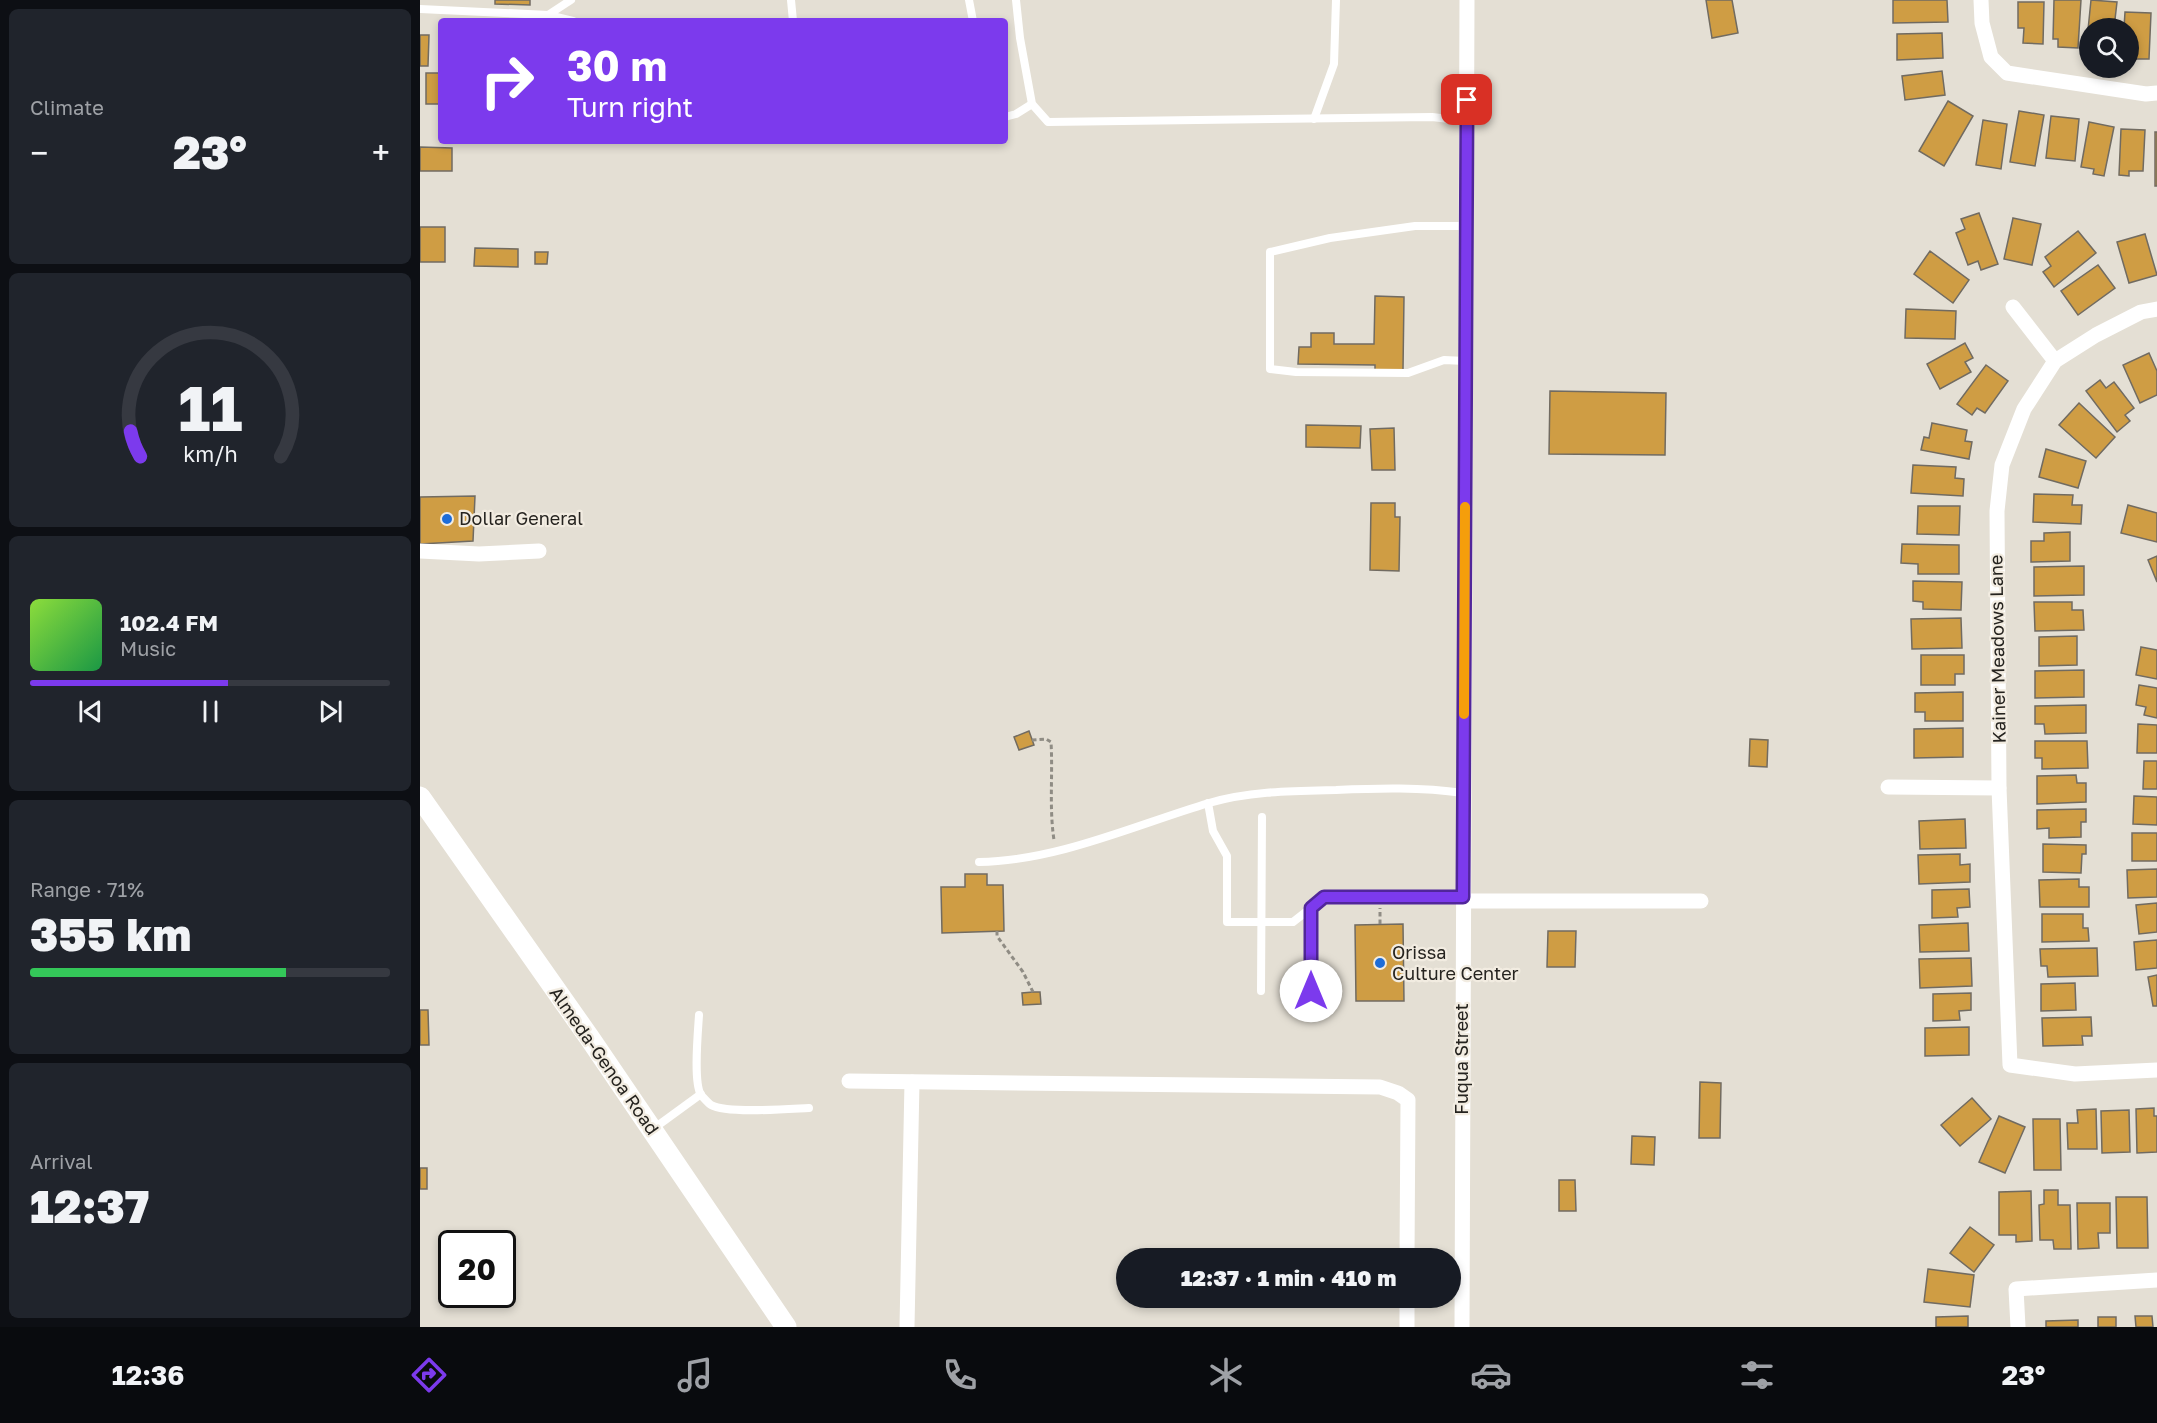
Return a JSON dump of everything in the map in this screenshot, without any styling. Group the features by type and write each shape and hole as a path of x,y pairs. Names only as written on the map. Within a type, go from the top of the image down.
{"main road":[{"name":"Almeda-Genoa Road","path":"420,796 786,1327"}],"street":[{"name":"Fuqua Street","path":"1462,1327 1467,0"},
{"path":"1981,0 1982,23 1991,57 2007,73 2146,94 2157,93"},
{"path":"2013,307 2055,361"},
{"name":"Kainer Meadows Lane","path":"2157,309 2141,312 2096,335 2055,361 2024,409 2002,465 1996,511 1999,788 2010,1065 2075,1074 2157,1070"},
{"path":"420,551 479,554 539,551"},
{"path":"1888,787 1999,788"},
{"path":"1463,899 1701,901"},
{"path":"849,1081 1380,1087 1398,1093 1408,1100 1407,1248"},
{"path":"907,1327 912,1082"},
{"path":"2018,1327 2016,1289 2157,1280"},
{"path":"1407,1308 1407,1327"}],"lane":[{"path":"548,15 571,0"},
{"path":"791,0 793,18"},
{"path":"969,0 972,18"},
{"path":"1017,0 1020,38 1032,104 1048,122 1432,117 1467,121"},
{"path":"1314,119 1334,64 1336,0"},
{"path":"420,9 548,15 560,18"},
{"path":"1008,116 1032,104"},
{"path":"1465,361 1444,360 1408,373 1296,372 1270,369 1270,252 1330,238 1404,227 1466,226"},
{"path":"979,862 998,862 1072,847 1242,794 1392,788 1433,789 1463,794"},
{"path":"1208,803 1213,831 1227,856 1227,922 1293,922 1324,897 1463,899"},
{"path":"1261,991 1262,817"},
{"path":"1311,908 1311,991"},
{"path":"699,1015 697,1083 701,1094 711,1105 723,1108 809,1108"},
{"path":"652,1130 701,1094"}],"path":[{"path":"1032,740 1046,739 1051,742 1053,832"},
{"path":"997,932 997,936 1023,972 1033,992"}],"building":[{"path":"495,0 530,0 530,5 495,4"},
{"path":"1706,0 1732,0 1738,33 1712,38"},
{"path":"1893,0 1947,0 1948,22 1893,23"},
{"path":"2054,0 2081,0 2078,48 2058,47 2058,39 2053,39"},
{"path":"2091,0 2117,2 2115,18 2089,18"},
{"path":"2018,2 2044,2 2043,44 2023,43 2024,28 2018,28"},
{"path":"2125,12 2151,13 2149,59 2139,59 2139,18 2125,18"},
{"path":"1942,33 1943,58 1897,60 1897,34"},
{"path":"420,35 429,35 428,66 420,66"},
{"path":"1942,71 1945,95 1905,100 1902,76"},
{"path":"426,73 438,73 438,104 426,104"},
{"path":"1948,101 1973,116 1944,166 1919,151"},
{"path":"2019,111 2044,115 2035,166 2010,162"},
{"path":"2051,116 2079,119 2075,161 2046,158"},
{"path":"1983,120 2007,124 2001,169 1976,165"},
{"path":"2089,122 2114,127 2104,176 2093,174 2094,169 2081,167"},
{"path":"2121,129 2145,130 2143,171 2129,171 2129,176 2119,175"},
{"path":"2155,132 2157,132 2157,186 2155,186"},
{"path":"420,147 452,148 452,171 420,171"},
{"path":"1979,213 1998,264 1981,270 1978,261 1968,265 1956,233 1965,229 1961,219"},
{"path":"2013,218 2041,224 2032,265 2004,259"},
{"path":"420,227 445,227 445,262 420,262"},
{"path":"2078,231 2096,253 2054,287 2043,272 2051,266 2045,257"},
{"path":"2145,234 2157,275 2129,283 2117,242"},
{"path":"475,248 518,249 518,267 474,266"},
{"path":"1930,251 1969,280 1953,303 1914,274"},
{"path":"535,252 548,252 547,264 535,264"},
{"path":"2098,265 2115,288 2078,315 2061,291"},
{"path":"1375,296 1404,297 1403,370 1375,370 1375,365 1298,364 1299,347 1311,347 1311,333 1334,333 1334,344 1374,344"},
{"path":"1906,309 1956,311 1955,339 1905,338"},
{"path":"1965,343 1973,358 1965,362 1971,372 1940,389 1927,364"},
{"path":"2149,353 2157,371 2157,395 2140,403 2123,365"},
{"path":"1986,365 2008,381 1985,413 1977,408 1972,415 1957,404"},
{"path":"2100,380 2106,388 2114,382 2134,408 2125,415 2130,421 2117,432 2086,391"},
{"path":"1550,391 1666,393 1665,455 1549,454"},
{"path":"2079,403 2115,437 2096,458 2059,425"},
{"path":"1932,423 1967,430 1965,441 1972,442 1969,459 1921,450 1924,437 1929,438"},
{"path":"1306,425 1361,426 1360,448 1306,447"},
{"path":"1394,428 1395,470 1372,470 1370,429"},
{"path":"2046,449 2086,461 2078,488 2039,477"},
{"path":"1913,465 1956,467 1955,478 1964,479 1963,496 1911,493"},
{"path":"2034,494 2073,495 2072,505 2082,505 2081,524 2033,522"},
{"name":"Dollar General","path":"475,496 473,541 420,544 420,497"},
{"path":"1371,503 1395,503 1395,517 1400,517 1399,571 1370,570"},
{"path":"2128,505 2157,513 2157,542 2121,533"},
{"path":"1918,506 1960,506 1959,535 1917,534"},
{"path":"2070,532 2070,561 2031,562 2031,541 2044,541 2044,533"},
{"path":"1902,544 1959,545 1959,574 1918,574 1918,564 1901,563"},
{"path":"2157,556 2157,582 2148,560"},
{"path":"2084,566 2084,595 2034,596 2034,567"},
{"path":"1913,581 1962,582 1961,610 1923,609 1923,602 1913,601"},
{"path":"2034,602 2072,602 2072,610 2083,610 2084,630 2035,631"},
{"path":"1961,618 1962,648 1912,649 1911,619"},
{"path":"2077,636 2077,665 2039,666 2039,637"},
{"path":"2141,647 2157,650 2157,679 2136,675"},
{"path":"1921,655 1964,655 1964,674 1955,674 1955,685 1921,685"},
{"path":"2084,670 2084,697 2035,698 2035,671"},
{"path":"2139,685 2157,688 2157,718 2144,715 2146,707 2136,705"},
{"path":"1963,692 1963,721 1925,721 1925,712 1915,712 1915,693"},
{"path":"2086,705 2086,733 2045,734 2044,724 2035,724 2035,706"},
{"path":"2138,724 2157,725 2157,753 2137,753"},
{"path":"1963,728 1963,757 1914,758 1914,729"},
{"path":"1029,731 1034,745 1019,750 1014,737"},
{"path":"1750,739 1768,740 1767,767 1749,766"},
{"path":"2035,741 2087,741 2088,768 2042,769 2042,758 2035,758"},
{"path":"2144,761 2157,761 2157,789 2143,789"},
{"path":"2076,775 2077,783 2086,783 2086,802 2037,804 2037,776"},
{"path":"2134,796 2157,797 2157,825 2133,824"},
{"path":"2086,809 2086,822 2081,822 2081,837 2049,838 2049,828 2037,829 2037,810"},
{"path":"1965,819 1966,848 1920,849 1919,821"},
{"path":"2132,833 2157,833 2157,861 2132,861"},
{"path":"2043,844 2086,845 2086,854 2082,854 2081,873 2043,872"},
{"path":"1960,854 1960,865 1970,864 1970,882 1919,884 1918,855"},
{"path":"2157,869 2157,897 2128,898 2127,870"},
{"path":"965,874 987,874 987,885 1003,885 1004,931 942,933 941,887 965,887"},
{"path":"2079,879 2079,887 2089,887 2089,907 2040,907 2039,880"},
{"path":"1969,889 1970,907 1957,908 1958,917 1932,918 1932,890"},
{"path":"2157,903 2157,932 2139,934 2136,905"},
{"path":"2042,914 2083,914 2083,928 2088,928 2089,941 2042,942"},
{"path":"1968,923 1969,951 1920,952 1919,925"},
{"name":"Orissa Culture Center","path":"1403,924 1404,1001 1356,1001 1355,925"},
{"path":"1548,931 1576,931 1575,967 1547,967"},
{"path":"2157,940 2157,968 2136,970 2134,942"},
{"path":"2097,948 2098,976 2048,977 2047,966 2041,966 2040,949"},
{"path":"1971,958 1972,986 1920,988 1919,959"},
{"path":"2157,975 2157,1006 2153,1006 2148,977"},
{"path":"2075,983 2076,1010 2041,1011 2041,984"},
{"path":"1040,992 1041,1004 1023,1005 1022,993"},
{"path":"1971,993 1971,1010 1959,1011 1960,1020 1933,1021 1933,994"},
{"path":"420,1010 428,1010 429,1045 420,1045"},
{"path":"2091,1017 2092,1036 2082,1036 2083,1045 2043,1046 2042,1018"},
{"path":"1969,1027 1969,1055 1925,1056 1925,1028"},
{"path":"1700,1082 1721,1083 1720,1138 1699,1138"},
{"path":"1972,1098 1991,1119 1960,1146 1941,1125"},
{"path":"2154,1108 2154,1116 2157,1116 2157,1152 2137,1153 2136,1109"},
{"path":"2096,1109 2097,1149 2068,1149 2067,1123 2078,1123 2077,1110"},
{"path":"2129,1110 2130,1152 2102,1153 2101,1111"},
{"path":"1999,1116 2025,1127 2005,1173 1979,1162"},
{"path":"2033,1119 2060,1119 2061,1170 2034,1170"},
{"path":"1632,1136 1655,1137 1654,1165 1631,1164"},
{"path":"420,1168 427,1168 427,1189 420,1189"},
{"path":"1559,1180 1575,1180 1576,1211 1559,1211"},
{"path":"2044,1190 2058,1190 2058,1205 2070,1205 2071,1249 2054,1249 2053,1240 2040,1240 2039,1205 2044,1204"},
{"path":"2031,1191 2032,1241 2016,1242 2016,1235 1999,1235 1999,1192"},
{"path":"2116,1197 2147,1197 2148,1248 2117,1248"},
{"path":"2077,1203 2110,1203 2110,1233 2098,1233 2099,1248 2078,1249"},
{"path":"1970,1227 1994,1245 1974,1272 1950,1253"},
{"path":"1928,1269 1974,1275 1970,1307 1924,1302"},
{"path":"1968,1316 1968,1327 1936,1327 1936,1317"},
{"path":"2135,1316 2152,1316 2153,1327 2136,1327"},
{"path":"2098,1317 2116,1317 2116,1327 2098,1327"},
{"path":"2078,1320 2078,1327 2046,1327 2046,1321"}],"slow traffic":[{"path":"1464,714 1465,507"}],"place":[{"name":"Dollar General","path":"447,519"},
{"name":"Orissa Culture Center","path":"1380,963"}],"route":[{"path":"1311,991 1311,908 1324,897 1463,897 1467,100"}]}
